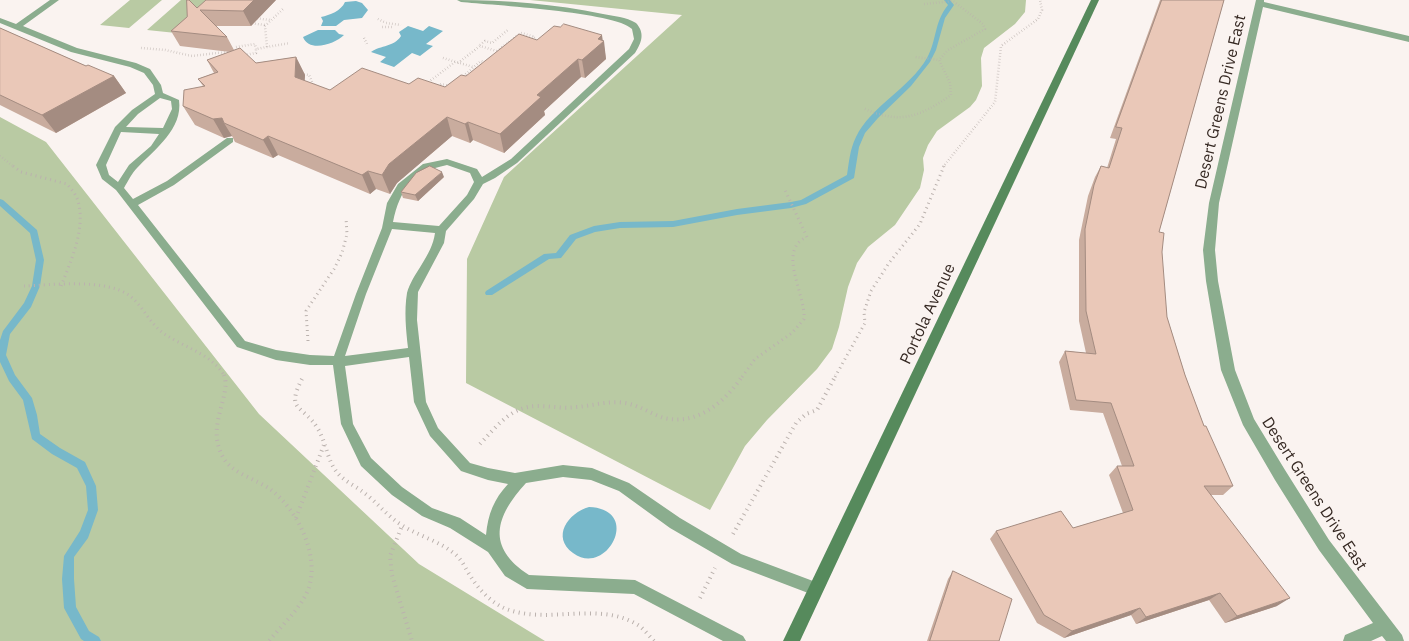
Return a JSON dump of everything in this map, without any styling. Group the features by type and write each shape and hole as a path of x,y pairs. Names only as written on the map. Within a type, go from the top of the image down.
{"main road":[{"name":"Portola Avenue","path":"791,641 1095,0"}],"street":[{"path":"1260,2 1409,39"},
{"name":"Desert Greens Drive East","path":"1260,2 1214,204 1209,250 1212,281 1228,370 1248,420 1280,476 1324,545 1396,641"},
{"path":"1351,641 1384,627"}],"lane":[{"path":"17,27 55,0"},
{"path":"461,0 590,13 628,22 636,28 639,34 638,42 632,51 514,161 492,176 479,182 472,197 441,230 439,243 413,292 411,320 420,402 434,432 466,467 488,474 515,479 563,471 592,474 624,487 675,523 737,559 816,589"},
{"path":"0,20 74,50 147,70 157,85 159,95"},
{"path":"159,95 135,112 118,129 101,165 105,177 119,188 241,344 276,355 310,360 338,361 415,352"},
{"path":"119,188 132,167 154,148 166,131 176,109 175,100 159,95"},
{"path":"118,129 166,131"},
{"path":"132,204 152,195 172,182 230,140"},
{"path":"479,182 474,171 461,166 446,162 426,166 401,186 392,202 388,225 361,294 338,361 347,424 366,462 398,491 427,512 455,523 493,547 510,571 527,582 635,587 738,641"},
{"path":"388,225 441,230"},
{"path":"493,547 492,524 495,513 505,496 523,477"}],"path":[{"path":"690,616 796,423 806,414 817,410 866,323 864,312 867,301 889,263 920,224 944,163 980,123 995,102 1002,46 1038,19 1042,10 1040,0"},
{"path":"924,4 953,1 983,24 985,29 978,35 943,54 940,60"},
{"path":"267,47 266,25 283,8"},
{"path":"278,14 283,14"},
{"path":"266,25 248,23 254,18 271,20"},
{"path":"378,18 386,23 402,25"},
{"path":"382,27 392,27"},
{"path":"480,39 492,43 509,29"},
{"path":"497,51 521,33 535,37 527,43"},
{"path":"364,38 366,44"},
{"path":"436,87 426,84 485,41"},
{"path":"236,50 236,57 256,53 256,50 267,47 290,43"},
{"path":"136,48 165,50 192,56 204,56 236,50 236,47 256,44 256,50"},
{"path":"480,46 504,54 501,56"},
{"path":"244,55 245,61"},
{"path":"915,57 940,60"},
{"path":"443,58 473,68"},
{"path":"865,109 888,119 914,117 936,106 951,94 950,83 940,60"},
{"path":"423,86 432,90 441,84 449,87 481,61 491,64 494,62"},
{"path":"467,73 473,75"},
{"path":"297,75 309,75 312,78 314,89"},
{"path":"0,156 21,172 67,184 78,199 75,254 61,286"},
{"path":"480,444 506,416 516,409 534,406 568,408 620,402 637,405 657,415 678,420 698,415 719,404 759,355 791,334 804,322 807,308 795,272 792,255 797,243 807,237 784,188"},
{"path":"308,347 306,311 334,269 342,252 347,234 346,218"},
{"path":"24,286 103,287 122,291 134,299 151,324 162,333 210,360 221,370 226,379 215,430 224,459 232,468 273,490 296,518 306,540 311,569 309,589 289,618 269,641"},
{"path":"296,518 325,442"},
{"path":"401,528 390,556 392,575 412,641"}],"green space":[{"path":"130,0 162,0 129,28 100,25"},
{"path":"181,0 212,0 176,33 147,30"},
{"path":"530,0 1026,0 1025,12 1015,24 984,48 981,58 982,86 976,100 970,107 937,131 928,145 923,158 924,170 920,188 895,225 868,247 857,263 848,287 832,349 817,369 767,420 745,446 710,510 466,383 467,259 504,177 682,15"},
{"path":"0,117 46,142 259,414 419,564 545,641 0,641"}],"water":[{"path":"356,1 362,3 368,10 362,18 344,20 336,26 321,26 323,21 321,17 338,10 345,2"},
{"path":"408,26 423,31 429,26 443,31 426,44 433,46 420,56 412,53 394,67 380,62 386,57 371,52 398,40 401,36 399,32"},
{"path":"318,30 335,30 339,34 344,35 329,44 316,46 306,42 303,37"},
{"path":"589,507 605,511 614,519 617,529 614,540 607,550 597,557 586,558 573,553 567,547 563,540 563,533 565,526 575,514"}],"building":[{"path":"187,0 197,8 206,0 254,0 243,11 200,10 227,37 171,31 187,17"},
{"path":"1162,0 1224,0 1159,232 1164,233 1162,252 1167,317 1185,375 1204,426 1206,426 1233,486 1204,486 1290,598 1237,616 1220,593 1146,617 1140,608 1072,631 1044,615 996,531 1061,511 1073,528 1133,510 1117,466 1134,466 1111,403 1076,400 1065,351 1096,354 1086,311 1085,229 1094,185 1101,166 1109,168 1122,128 1116,127"},
{"path":"564,24 602,35 598,39 604,41 582,60 578,59 537,95 541,97 500,134 468,122 465,124 447,117 389,164 382,175 368,171 362,175 268,136 263,140 224,123 222,118 213,119 183,106 184,90 205,86 198,79 218,72 207,60 240,48 256,63 296,57 295,77 330,90 362,68 409,84 418,78 445,87 461,75 466,76 519,34 537,40 554,26 560,27"},
{"path":"0,28 86,66 88,65 114,76 42,115 0,95"},
{"path":"430,166 442,172 415,195 401,192 416,173"},
{"path":"953,571 1012,599 999,641 930,641"}],"waterway":[{"path":"489,293 547,256 558,256 573,237 594,229 620,225 673,224 737,212 791,205 803,202 851,176 856,147 862,132 875,116 899,95 930,57 936,43 942,18 951,5 947,0"},
{"path":"0,202 34,232 40,260 36,286 28,305 6,333 1,355 12,378 27,398 35,436 81,465 91,486 93,510 84,534 69,556 68,579 70,608 85,635 95,641"}]}
